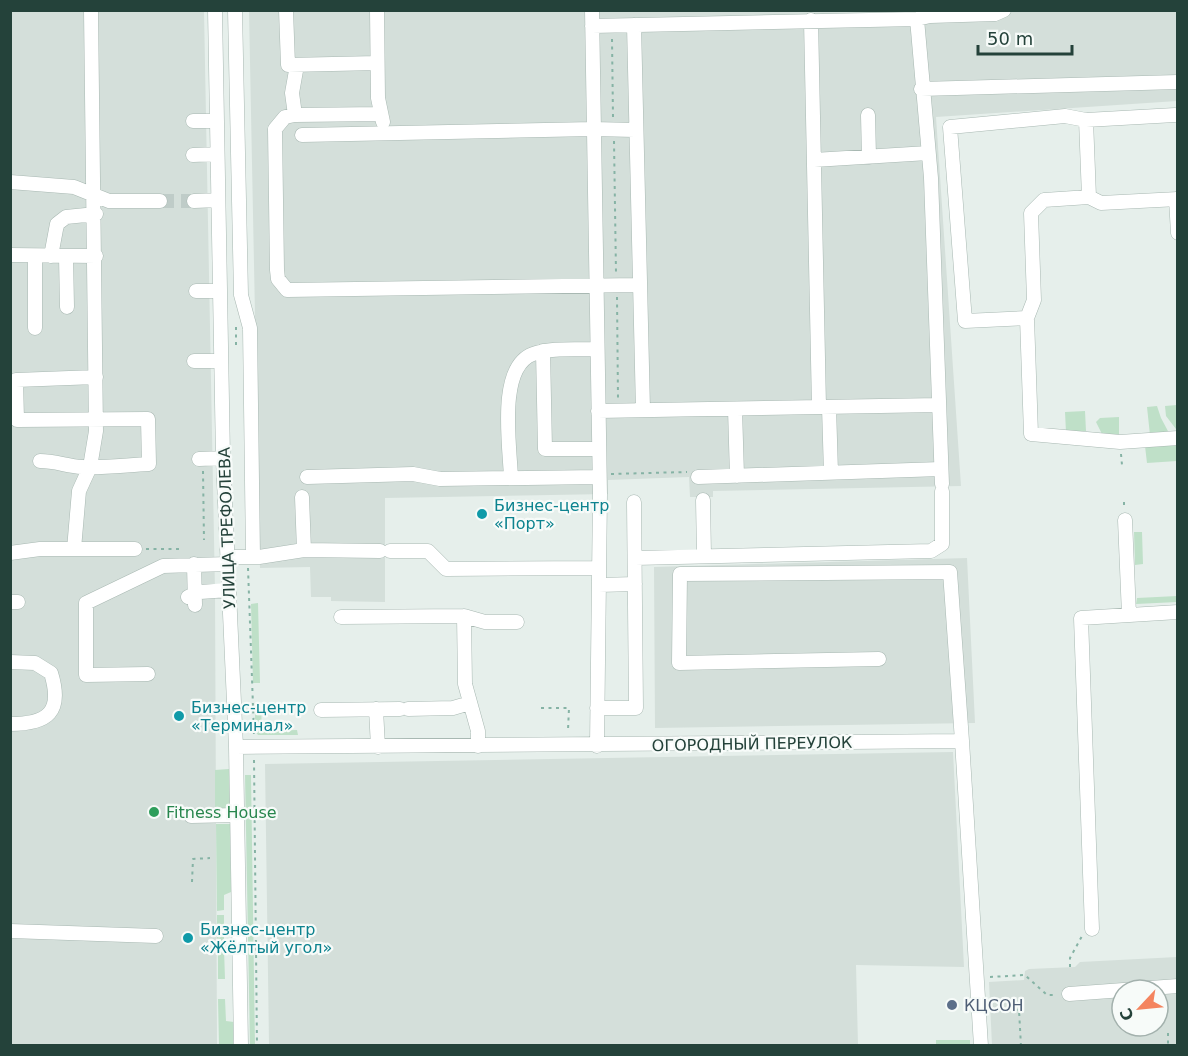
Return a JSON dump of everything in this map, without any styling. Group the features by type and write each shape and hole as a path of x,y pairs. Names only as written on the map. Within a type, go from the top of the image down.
{"street":[{"path":"74,549 79,491 90,467 96,418 96,214 92,10"},
{"name":"УЛИЦА ТРЕФОЛЕВА","path":"215,10 223,458 236,747 241,1046"},
{"path":"235,10 241,295 250,328 253,557"},
{"path":"286,10 288,65 377,63"},
{"path":"377,10 378,98 385,133"},
{"path":"592,10 599,449 597,746"},
{"path":"592,26 759,16 811,20 917,19 930,16 995,14 1004,10"},
{"path":"635,558 931,551 942,543 942,487 928,153 917,19"},
{"path":"811,20 824,407 831,473"},
{"path":"634,25 638,285 643,410"},
{"path":"295,115 292,93 297,65"},
{"path":"921,89 1178,81"},
{"path":"381,114 295,115 285,117 275,129 277,270 278,279 287,290 638,285"},
{"path":"868,115 868,157"},
{"path":"1027,318 965,321 950,127 1065,116 1086,120 1175,115"},
{"path":"1086,120 1089,197"},
{"path":"193,121 217,121"},
{"path":"302,135 635,130"},
{"path":"814,160 928,153"},
{"path":"194,154 218,154"},
{"path":"10,182 74,187 109,201 160,201"},
{"path":"1178,233 1177,199 1101,202 1089,197 1044,200 1031,213 1034,300 1027,318 1031,434 1120,442 1178,438"},
{"path":"194,201 218,200"},
{"path":"51,256 57,224 66,217 96,214"},
{"path":"10,255 96,256"},
{"path":"35,256 35,328"},
{"path":"66,256 67,307"},
{"path":"196,291 220,291"},
{"path":"220,308 245,309"},
{"path":"511,478 509,385 520,362 530,354 543,351 597,349"},
{"path":"543,351 545,449 599,449"},
{"path":"194,362 221,361"},
{"path":"40,462 60,461 70,466 90,467 149,464 148,419 17,420 16,381 96,377"},
{"path":"598,411 939,405"},
{"path":"735,409 737,476"},
{"path":"201,459 223,458"},
{"path":"698,477 941,469"},
{"path":"307,477 412,474 440,479 599,476"},
{"path":"303,497 304,550"},
{"path":"703,500 704,555"},
{"path":"597,708 636,708 634,502"},
{"path":"1125,520 1129,615"},
{"path":"10,553 74,549 135,549"},
{"path":"148,674 86,675 86,603 163,566 304,550 428,551 446,569 599,568"},
{"path":"194,564 192,599 229,590"},
{"path":"879,659 680,663 680,574 950,572 981,1046"},
{"path":"599,585 635,584"},
{"path":"1092,929 1081,618 1178,612"},
{"path":"464,616 465,684 478,731 478,746"},
{"path":"341,617 464,616 485,622 517,622"},
{"path":"10,663 35,663 51,673 54,705 51,714 44,719 10,724"},
{"path":"321,710 453,708 470,703"},
{"path":"376,709 378,747"},
{"name":"ОГОРОДНЫЙ ПЕРЕУЛОК","path":"236,747 597,746 962,741"},
{"path":"191,816 238,815"},
{"path":"10,931 156,936"},
{"path":"1069,994 1178,986"}],"path":[{"path":"612,26 618,411"},
{"path":"1121,454 1122,465"},
{"path":"201,459 204,540"},
{"path":"599,476 694,472 698,477"},
{"path":"135,549 182,549"},
{"path":"541,708 569,708 568,730"},
{"path":"192,882 193,859 210,858"},
{"path":"1070,967 1070,958 1082,936 1092,929"},
{"path":"984,977 1024,975 1047,995 1069,994"},
{"path":"986,1011 1019,1010 1021,1046"}],"shaded area":[{"path":"10,11 204,11 215,591 217,1045 11,1045"},
{"path":"249,11 1177,11 1177,101 936,117 961,486 713,491 713,497 690,497 689,477 608,480 608,494 385,498 385,602 331,601 331,597 311,597 310,567 260,568"},
{"path":"967,558 975,723 655,728 654,567"},
{"path":"953,752 964,967 856,965 858,1045 269,1044 265,764"},
{"path":"1177,957 1177,1045 992,1045 989,982 1024,980 1025,971 1029,969 1075,967 1080,962"}],"green space":[{"path":"1177,405 1176,429 1166,416 1165,406"},
{"path":"1157,406 1169,433 1150,435 1147,407"},
{"path":"1085,411 1086,431 1066,432 1065,412"},
{"path":"1119,417 1119,435 1102,434 1096,422 1100,418"},
{"path":"1177,444 1177,461 1147,463 1145,446"},
{"path":"1134,532 1142,532 1143,564 1135,565"},
{"path":"1177,596 1177,602 1136,604 1137,598"},
{"path":"258,603 260,683 253,683 251,604"},
{"path":"261,706 262,731 297,730 298,735 258,735 255,731 255,707"},
{"path":"229,769 230,806 227,809 215,810 215,770"},
{"path":"245,775 251,775 255,1046 250,1045"},
{"path":"216,824 230,824 231,892 224,895 224,910 217,911"},
{"path":"217,915 224,915 224,944 217,944"},
{"path":"218,949 224,949 225,979 218,979"},
{"path":"218,999 225,999 226,1021 234,1022 233,1045 219,1045"},
{"path":"936,1040 970,1040 970,1045 936,1045"}],"tunnel":[{"path":"160,201 194,201"}],"place":[{"name":"Бизнес-центр «Порт»","path":"482,514"},
{"name":"Бизнес-центр «Терминал»","path":"179,716"},
{"name":"Fitness House","path":"154,812"},
{"name":"Бизнес-центр «Жёлтый угол»","path":"188,938"},
{"name":"КЦСОН","path":"952,1005"}]}
